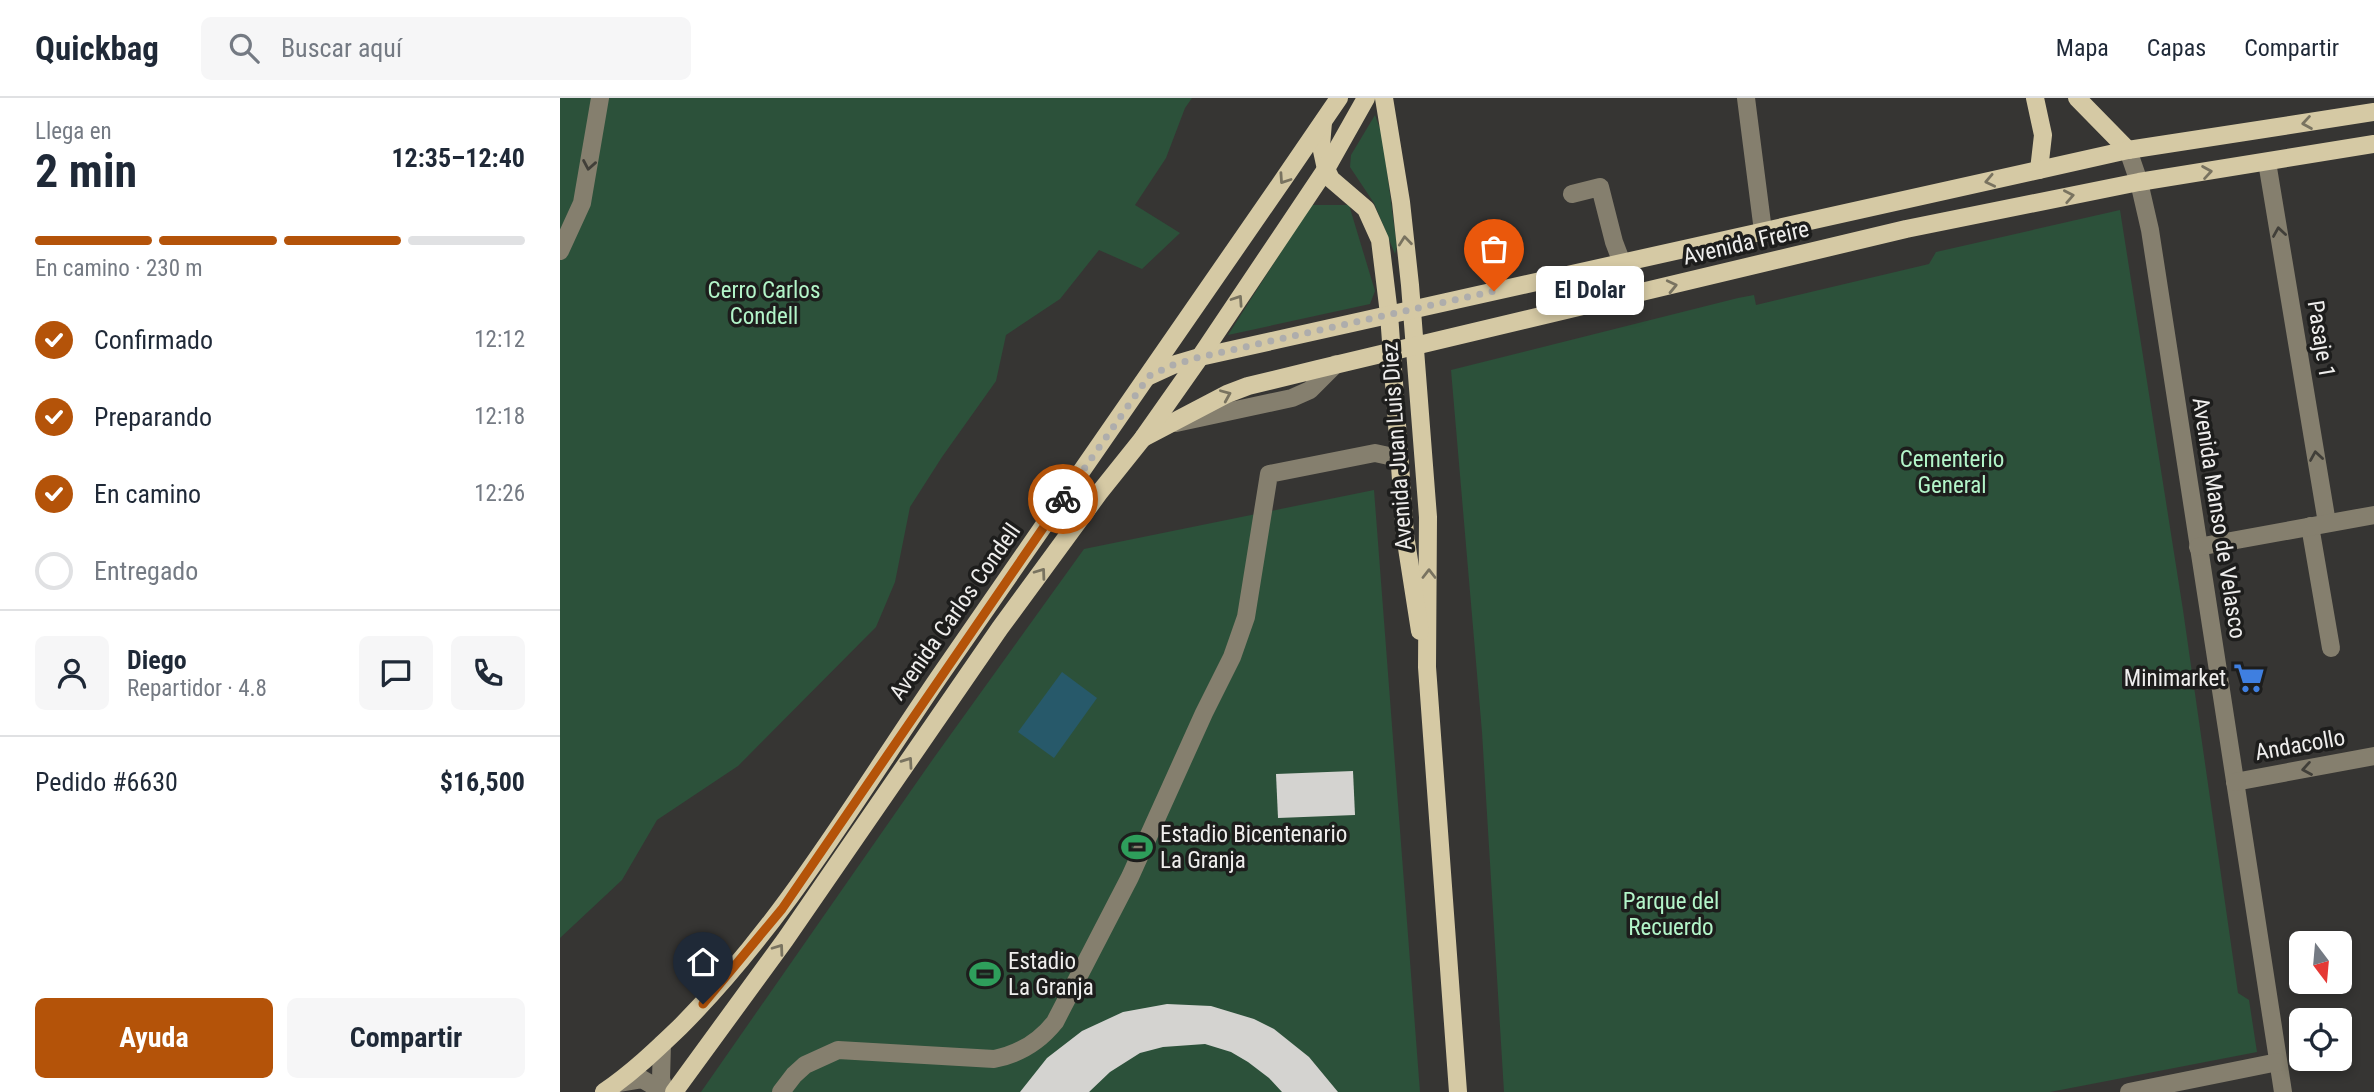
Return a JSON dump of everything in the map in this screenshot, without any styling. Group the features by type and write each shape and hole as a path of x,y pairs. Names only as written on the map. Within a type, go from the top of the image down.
{"main road":[{"name":"Avenida Carlos Condell","path":"611,1087 663,1044 719,986 782,909 1339,98"},
{"name":"Avenida Carlos Condell","path":"674,1092 739,1005 1000,628 1143,438 1200,357 1326,169 1366,98"},
{"name":"Avenida Juan Luis Diez","path":"1384,98 1401,202 1428,517 1427,667 1458,1092"},
{"path":"2035,98 2043,135 2039,170"},
{"name":"Avenida Manso de Velasco","path":"2077,98 2128,150"},
{"name":"Avenida Freire","path":"1149,376 1200,357 2128,150 2374,112"},
{"path":"1323,122 1321,146 1326,169"},
{"name":"Avenida Freire","path":"1143,438 1237,390 1415,346 1906,229 2139,182 2374,144"},
{"name":"Avenida Juan Luis Diez","path":"1326,169 1332,179 1366,209 1376,228 1382,253 1389,314 1398,458 1410,569 1427,667"}],"street":[{"path":"560,251 582,203 600,98"},
{"path":"1746,98 1763,231"},
{"name":"Avenida Manso de Velasco","path":"2128,150 2139,182 2150,230 2283,1092"},
{"name":"Pasaje 1","path":"2267,162 2319,525 2331,648"},
{"path":"1572,194 1600,187 1614,243 1622,263"},
{"path":"780,1092 805,1065 838,1050 995,1059 1007,1057 1029,1047 1047,1032 1055,1022 1130,877 1232,657 1246,617 1269,474 1376,453 1398,458"},
{"path":"2198,547 2374,515"},
{"name":"Andacollo","path":"2235,782 2374,756"},
{"path":"663,1044 664,1092"},
{"path":"2129,1092 2278,1062"},
{"path":"611,1087 642,1079 664,1092"}],"green space":[{"name":"Cerro Carlos Condell","path":"560,98 1192,98 1185,108 1166,158 1135,205 1180,233 1142,269 1099,250 1060,299 1006,335 996,381 910,507 895,582 876,627 738,766 657,820 622,880 560,938"},
{"path":"1375,115 1382,134 1397,247 1395,254 1374,203 1350,167 1351,155"},
{"path":"1311,205 1349,205 1375,291 1370,304 1228,335"},
{"name":"Cementerio General","path":"2120,210 2183,610 2238,993 2249,1000 2257,1052 2050,1092 1504,1092 1482,732 1451,370 1738,298 1754,295 1756,305 1929,264 1936,252"},
{"name":"Estadio Bicentenario La Granja","path":"1374,490 1420,1092 701,1092 933,759 1084,549"}],"water":[{"path":"1062,672 1097,698 1054,758 1018,732"}],"building":[{"path":"1353,771 1355,815 1278,818 1276,774"},
{"path":"1167,1004 1211,1006 1254,1019 1274,1029 1309,1057 1338,1092 1282,1092 1248,1062 1231,1052 1205,1044 1163,1047 1140,1053 1110,1072 1089,1092 1020,1092 1047,1058 1082,1031 1123,1012"}],"way so far":[{"path":"1063,499 1149,376 1161,370 1200,357 1494,291"}],"place":[{"name":"El Dolar","path":"1494,291"},
{"name":"Minimarket","path":"2249,678"},
{"name":"Estadio Bicentenario La Granja","path":"1137,847"},
{"name":"Estadio La Granja","path":"985,974"}],"route":[{"path":"703,1004 782,909 1063,499"}],"park label":[{"name":"Parque del Recuerdo","path":"1671,914"}]}
